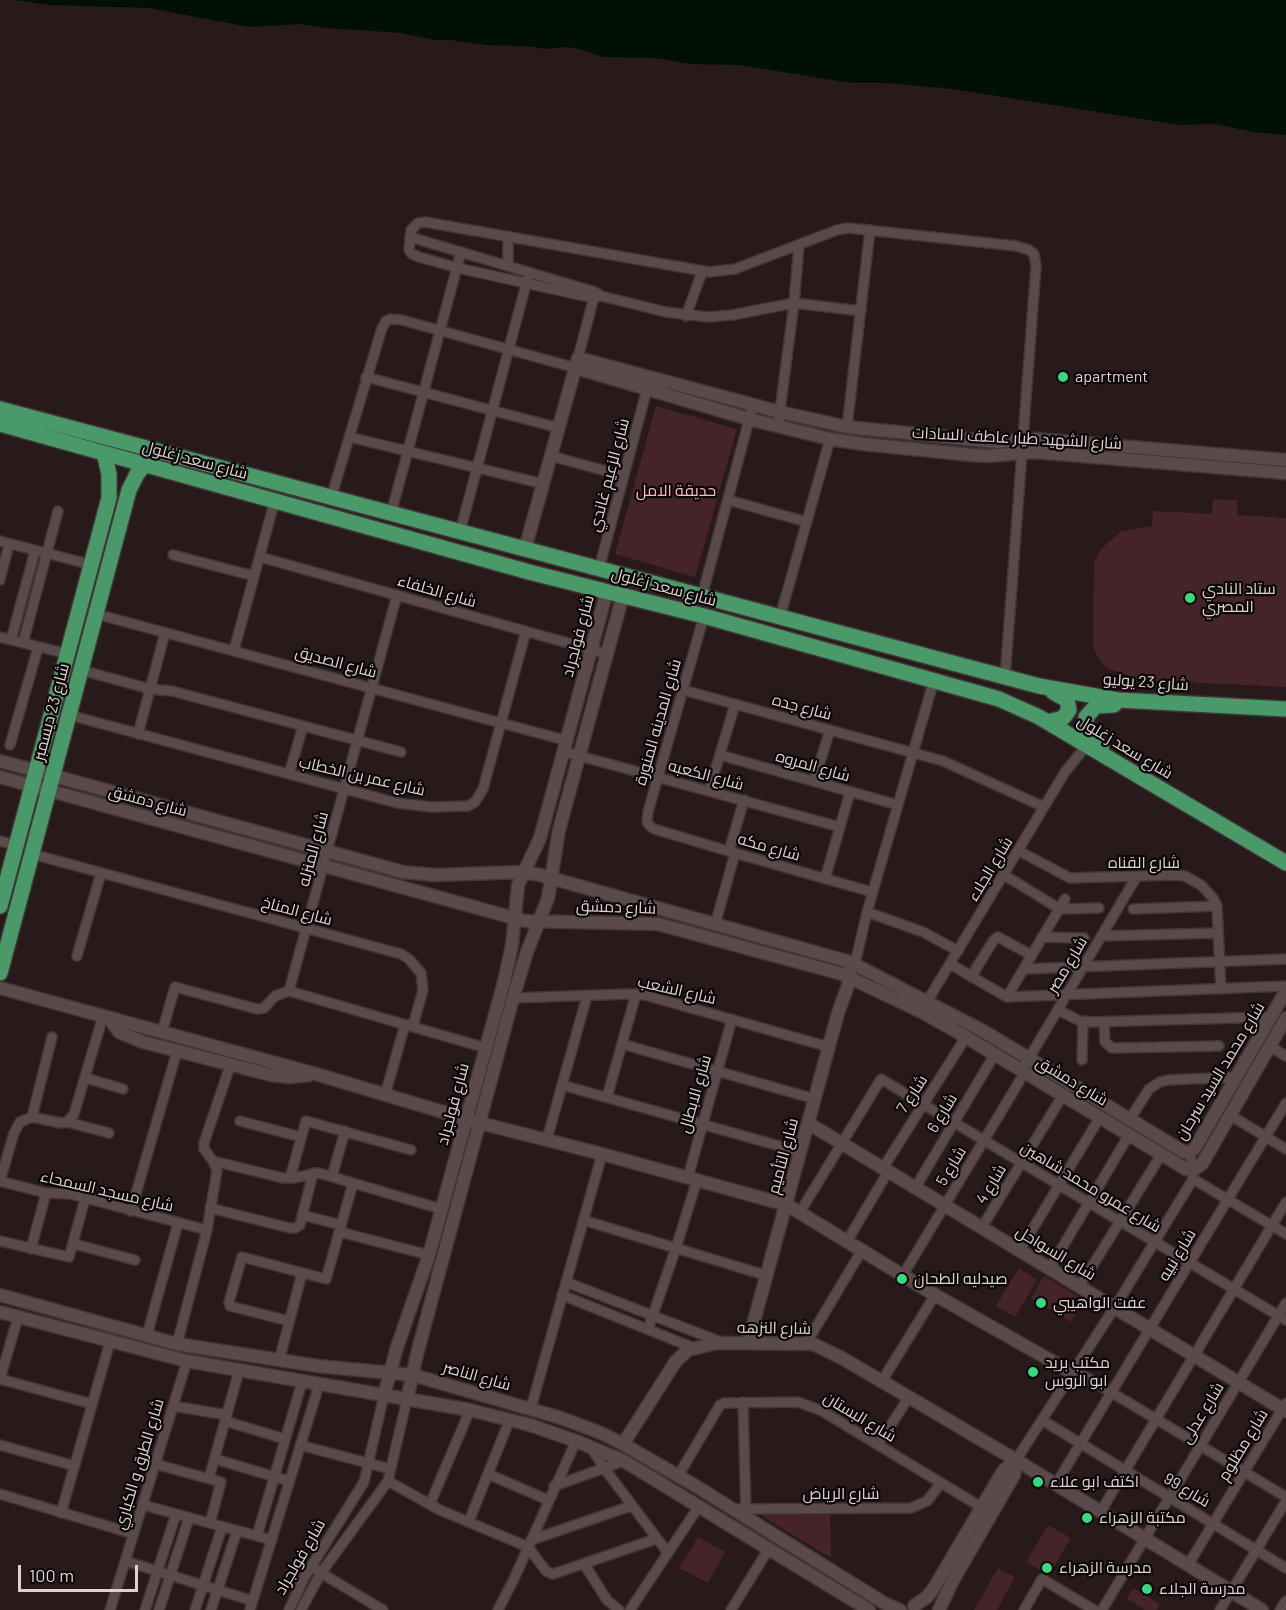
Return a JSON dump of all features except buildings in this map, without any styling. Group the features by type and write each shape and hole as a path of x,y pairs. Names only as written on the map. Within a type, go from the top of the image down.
{"main road":[{"name":"شارع سعد زغلول","path":"0,409 1005,678"},
{"name":"شارع سعد زغلول","path":"0,424 529,572 704,616 999,699 1029,711 1286,863"},
{"name":"شارع 23 ديسمبر","path":"0,906 109,498 110,474 104,453"},
{"name":"شارع 23 ديسمبر","path":"0,973 131,484 145,464"},
{"path":"109,498 120,498 127,501"},
{"path":"424,543 429,524"},
{"name":"شارع 23 يوليو","path":"1005,678 1086,696 1286,709"},
{"path":"1040,686 1065,697 1069,703 1070,710 1066,716 1048,722"},
{"path":"1120,765 1112,752 1087,732 1086,717 1096,706 1122,705 1137,701"}],"street":[{"path":"861,311 794,303 732,315 686,316 596,296 528,277 458,268 412,254 409,250 410,237 414,225 425,222 702,272 735,269 837,230 848,228 1016,246 1029,250 1034,254 1036,266 1005,678"},
{"path":"847,427 870,230"},
{"path":"508,236 508,266"},
{"path":"410,237 508,266 528,277"},
{"path":"778,426 799,245"},
{"path":"391,514 462,252"},
{"path":"686,316 702,272"},
{"path":"460,532 528,277"},
{"path":"525,549 596,296"},
{"path":"331,498 381,328 386,321 402,320 509,349 577,363"},
{"name":"شارع الشهيد طيار عاطف السادات","path":"577,363 649,383 847,427 989,441 1023,439 1286,459"},
{"path":"366,377 559,428"},
{"name":"شارع الشهيد طيار عاطف السادات","path":"649,383 749,419 830,439 972,455 1034,452 1286,473"},
{"name":"شارع الزعيم غاندي","path":"598,569 649,383"},
{"path":"702,597 753,405"},
{"path":"349,437 544,484"},
{"path":"780,617 830,439"},
{"path":"1215,455 1215,468"},
{"path":"551,456 624,476"},
{"path":"234,650 275,500"},
{"path":"728,500 807,522"},
{"path":"23,644 58,511"},
{"path":"0,580 5,543 92,565"},
{"path":"11,640 35,551"},
{"path":"173,555 254,576"},
{"name":"شارع الخلفاء","path":"260,557 607,654"},
{"name":"شارع فولجراد","path":"289,1610 311,1567 360,1490 367,1475 389,1371 429,1255 510,956 518,885 540,838 607,591"},
{"name":"شارع المنزله","path":"289,991 397,595"},
{"name":"شارع فولجراد","path":"301,1610 321,1573 388,1481 417,1353 513,998 548,898 559,831 623,595"},
{"name":"شارع الصديق","path":"96,614 502,722 566,746"},
{"name":"شارع المدينه المنورة","path":"658,830 650,826 647,817 704,616"},
{"name":"شارع عمر بن الخطاب","path":"69,715 414,806 468,806 480,796 526,631"},
{"path":"138,734 165,633"},
{"path":"0,637 68,654"},
{"path":"10,745 38,648"},
{"path":"81,670 150,689 172,691 400,752"},
{"name":"شارع التأميم","path":"748,1343 838,1013 851,977 857,972 855,964 872,892 934,680"},
{"name":"شارع جده","path":"683,690 954,765 1044,807"},
{"path":"709,791 735,704"},
{"path":"289,774 303,726"},
{"path":"814,782 830,730"},
{"name":"شارع الكعبه","path":"566,746 580,757 840,827"},
{"name":"شارع الجلاء","path":"925,1007 1065,772 1087,746"},
{"name":"شارع المروه","path":"720,755 898,805"},
{"name":"شارع دمشق","path":"0,761 34,778 323,867 514,918 539,922 658,924 851,977 925,1007 1029,1058 1182,1151 1190,1152"},
{"name":"شارع دمشق","path":"0,777 34,778"},
{"name":"شارع دمشق","path":"51,783 328,850 413,874 523,872 552,878 855,964 925,1007 966,1037 1192,1174"},
{"path":"825,879 850,792"},
{"path":"715,925 744,800"},
{"name":"شارع مكه","path":"658,830 872,892"},
{"path":"0,841 16,845"},
{"name":"شارع القناه","path":"1019,851 1070,878 1185,876 1202,885 1217,906"},
{"name":"شارع المناخ","path":"32,854 401,954 409,959 421,973 423,990 414,1022 404,1028 385,1095"},
{"path":"77,956 101,873"},
{"path":"1004,875 1060,909 1099,908"},
{"name":"شارع مصر","path":"1023,1071 1137,876"},
{"path":"1007,997 1065,899"},
{"path":"1133,909 1217,906 1221,989"},
{"path":"867,912 923,932 958,951"},
{"path":"1102,936 1218,933"},
{"path":"971,977 993,941 998,937 1031,955"},
{"path":"1042,937 1084,938"},
{"path":"771,956 775,942"},
{"path":"1024,969 1286,958"},
{"path":"950,964 1007,997 1286,986"},
{"path":"162,1032 175,987 257,1009 264,1008 275,996 289,991 486,1048"},
{"path":"0,988 316,1074 480,1123 547,1139 787,1205 935,1295 1064,1369 1084,1376 1112,1392 1286,1499 1220,1610"},
{"name":"شارع محمد السيد سرحان","path":"1192,1174 1190,1152 1195,1148 1286,991"},
{"path":"608,1097 636,994"},
{"name":"شارع الشعب","path":"513,998 645,995 829,1047"},
{"path":"547,1139 587,996"},
{"path":"1058,1010 1083,1022 1271,1017"},
{"path":"106,1017 119,1032 143,1042 230,1066 290,1077 316,1074"},
{"path":"67,1122 76,1111 106,1017"},
{"name":"شارع محمد السيد سرحان","path":"939,1610 944,1583 981,1507 1003,1471 1016,1460 1115,1308 1192,1174 1202,1164 1286,1018"},
{"name":"شارع الابطال","path":"648,1329 676,1248 703,1124 732,1019"},
{"path":"1082,1060 1083,1022"},
{"path":"1104,1022 1105,1042 1112,1048 1219,1046"},
{"path":"32,1117 52,1037"},
{"name":"شارع 7","path":"847,1241 923,1104 966,1037"},
{"path":"622,1044 815,1099"},
{"path":"1269,1046 1286,1056"},
{"path":"131,1211 177,1051"},
{"name":"شارع 6","path":"915,1188 995,1054"},
{"path":"177,1344 207,1230 217,1171 204,1149 204,1143 230,1066"},
{"name":"شارع 5","path":"903,1275 1023,1071"},
{"path":"1130,1119 1149,1089 1160,1082 1236,1077"},
{"path":"86,1078 123,1089"},
{"name":"شارع عمرو محمد شاهين","path":"842,1144 881,1079 1282,1318"},
{"path":"562,1085 801,1152"},
{"name":"شارع 4","path":"982,1227 1063,1095"},
{"name":"شارع نبيه","path":"1056,1484 1286,1103"},
{"path":"1230,1115 1286,1149"},
{"path":"0,1181 16,1127 20,1122 32,1117 67,1122 109,1133"},
{"path":"1020,1250 1100,1117"},
{"path":"240,1121 301,1137"},
{"path":"290,1178 306,1121 411,1150"},
{"name":"شارع السواحل","path":"808,1123 1238,1382 1285,1407"},
{"path":"332,1176 345,1131"},
{"path":"1050,1268 1129,1135"},
{"path":"800,1212 842,1144"},
{"path":"531,1408 602,1154"},
{"path":"1080,1286 1161,1155"},
{"path":"213,1161 270,1176 290,1178 313,1173 332,1176 441,1209"},
{"path":"210,1208 290,1228 300,1225 313,1173"},
{"path":"1192,1174 1228,1200 1286,1234"},
{"name":"شارع مسجد السمحاء","path":"0,1181 46,1193 70,1194 207,1230"},
{"path":"289,1321 231,1306 229,1302 242,1257 326,1279 353,1183"},
{"path":"31,1249 46,1193"},
{"path":"0,1241 68,1258 71,1256 85,1198"},
{"path":"1101,1511 1286,1202"},
{"path":"302,1215 429,1255"},
{"path":"583,1220 768,1276"},
{"path":"147,1335 177,1223"},
{"path":"74,1244 135,1260"},
{"path":"806,1344 862,1250"},
{"path":"279,1361 302,1273"},
{"path":"566,1281 726,1344"},
{"name":"شارع الناصر","path":"0,1295 177,1344 279,1361 413,1375 561,1418 623,1444 731,1509 746,1514 870,1595 900,1610"},
{"path":"562,1295 694,1348"},
{"path":"882,1381 935,1295"},
{"name":"شارع عدلى","path":"1102,1610 1118,1578 1238,1382 1282,1318 1286,1303"},
{"name":"شارع الناصر","path":"0,1312 187,1361 470,1410 510,1419 576,1441 624,1461 866,1608"},
{"path":"18,1317 0,1379 92,1404"},
{"path":"61,1513 110,1342"},
{"name":"شارع النزهه","path":"694,1348 706,1344 748,1343 806,1344 827,1350 1016,1460 1262,1610"},
{"path":"623,1444 676,1361 688,1350 694,1348"},
{"name":"شارع الطرق و الكباري","path":"110,1610 187,1361"},
{"path":"209,1478 239,1371"},
{"path":"257,1536 302,1382"},
{"path":"125,1561 218,1590 251,1605 319,1385"},
{"path":"879,1445 909,1397"},
{"name":"شارع البستان","path":"678,1476 717,1408 724,1403 790,1401 814,1406 981,1507"},
{"path":"743,1402 746,1514"},
{"path":"173,1406 226,1418 285,1438"},
{"name":"شارع مظلوم","path":"1188,1565 1285,1407"},
{"path":"430,1504 470,1410"},
{"path":"558,1435 556,1426 561,1418"},
{"path":"469,1521 510,1419"},
{"name":"شارع 99","path":"1042,1420 1286,1568"},
{"path":"498,1610 576,1441"},
{"path":"0,1445 75,1466"},
{"path":"300,1445 390,1470"},
{"path":"590,1446 631,1506 668,1553"},
{"path":"214,1459 290,1481"},
{"name":"شارع محمد السيد سرحان","path":"919,1608 927,1597 944,1583 1014,1476 1016,1460"},
{"path":"554,1486 624,1461"},
{"path":"155,1464 222,1483 210,1523"},
{"path":"488,1474 548,1500"},
{"path":"388,1481 430,1504 529,1544 546,1571 553,1574 657,1539"},
{"name":"شارع الرياض","path":"746,1514 911,1508 927,1501 941,1483"},
{"path":"0,1494 134,1534"},
{"path":"143,1505 272,1540"},
{"path":"529,1544 631,1506"},
{"path":"630,1610 699,1506"},
{"path":"146,1610 176,1514"},
{"path":"159,1610 189,1518"},
{"path":"195,1610 222,1527"},
{"path":"211,1610 237,1531"},
{"path":"731,1610 768,1550"},
{"path":"584,1564 607,1600 619,1610"},
{"path":"311,1567 383,1610"},
{"path":"1024,1610 1042,1579 1094,1610"},
{"path":"866,1608 870,1595"},
{"path":"1280,1610 1286,1601"},
{"path":"900,1610 919,1608"}],"green space":[{"name":"حديقة الامل","path":"656,406 737,429 695,577 615,554"},
{"name":"ستاد النادي المصري","path":"1213,499 1237,500 1237,515 1286,518 1286,687 1134,678 1109,669 1094,650 1094,563 1101,549 1122,531 1152,526 1153,511 1212,514"},
{"path":"1019,1268 1037,1280 1015,1317 996,1306"},
{"path":"1044,1276 1084,1300 1071,1322 1031,1298"},
{"path":"756,1512 830,1512 831,1558 796,1537"},
{"path":"1048,1525 1071,1538 1049,1575 1026,1562"},
{"path":"698,1537 725,1552 708,1583 679,1568"},
{"path":"998,1568 1015,1577 997,1610 974,1610"},
{"path":"1133,1588 1160,1604 1157,1610 1145,1610 1127,1599"}],"shaded area":[{"path":"15,0 1286,0 1286,135 1254,132 1215,124 1180,125 952,89 886,83 851,83 740,65 691,64 655,58 603,57 566,47 545,49 486,45 434,40 402,33 300,24 249,27 149,8 49,5"}],"place":[{"name":"apartment","path":"1063,377"},
{"name":"ستاد النادي المصري","path":"1190,598"},
{"name":"صيدليه الطحان","path":"902,1279"},
{"name":"عفت الواهيبي","path":"1041,1303"},
{"name":"مكتب بريد ابو الروس","path":"1033,1372"},
{"name":"اكتف ابو علاء","path":"1038,1482"},
{"name":"مكتبة الزهراء","path":"1087,1518"},
{"name":"مدرسة الزهراء","path":"1047,1568"},
{"name":"مدرسة الجلاء","path":"1147,1589"}]}
